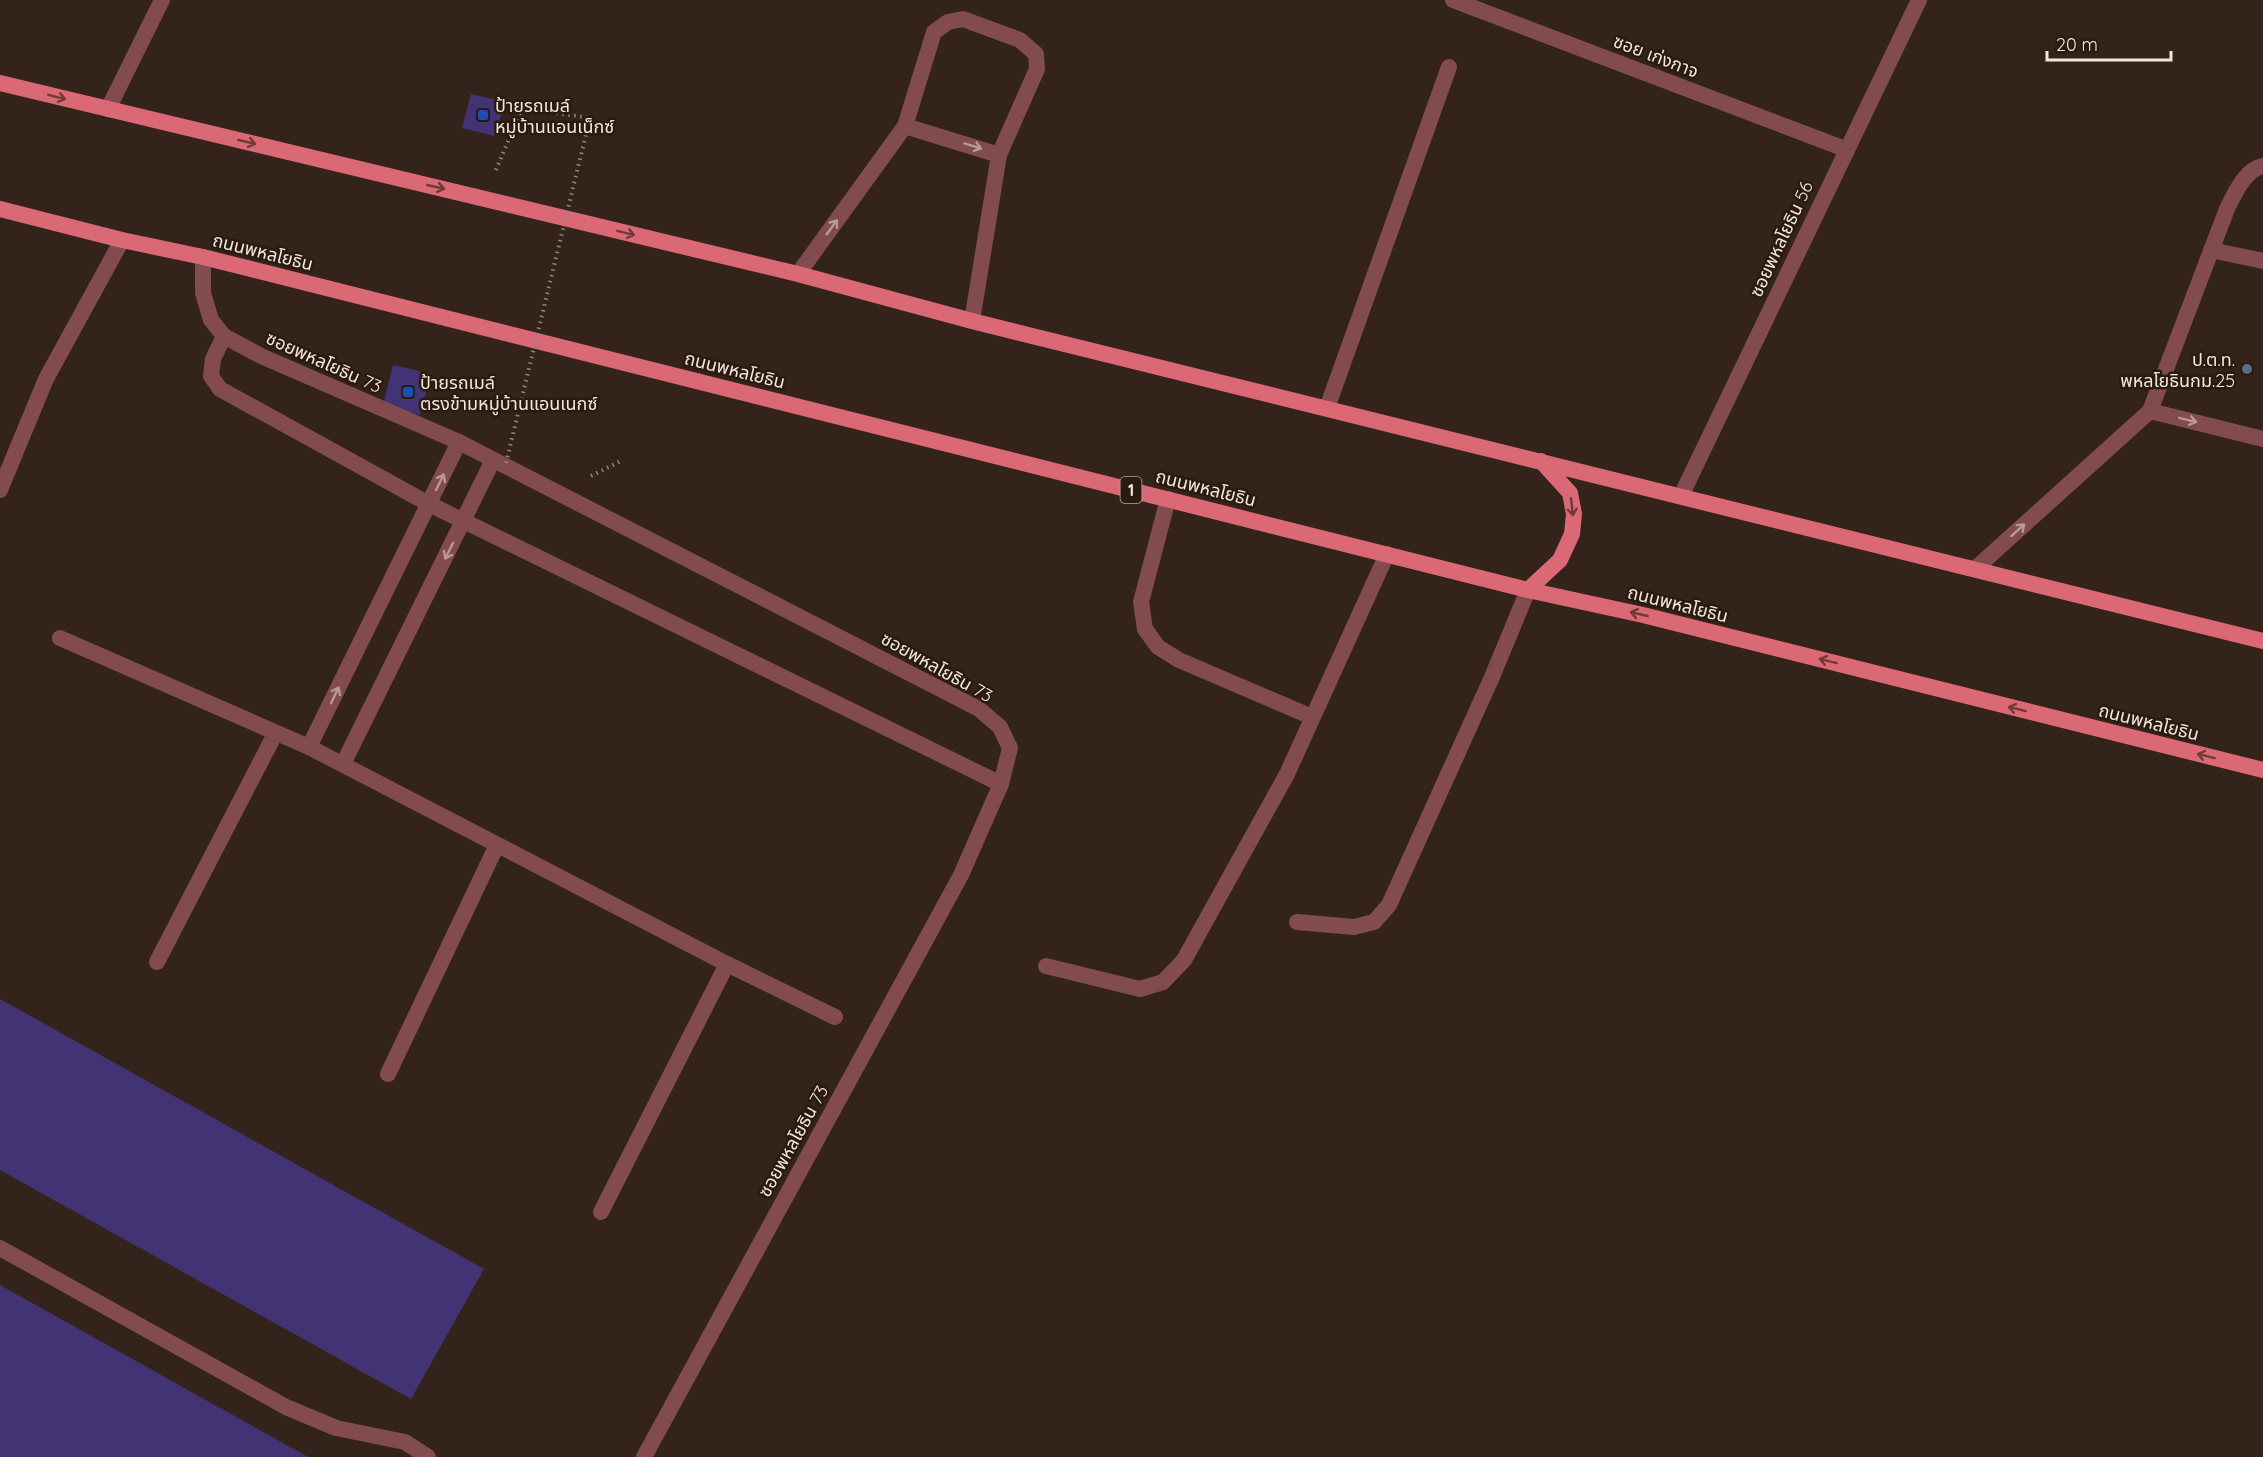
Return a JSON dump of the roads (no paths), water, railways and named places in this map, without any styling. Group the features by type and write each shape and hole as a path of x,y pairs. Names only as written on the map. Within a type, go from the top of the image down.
{"main road":[{"path":"0,83 798,274 972,321 2263,641"},
{"name":"ถนนพหลโยธิน","path":"0,209 122,240 203,257 1528,590 1642,615 2263,770"},
{"path":"1528,590 1560,560 1572,534 1574,514 1570,493 1540,461"}],"street":[{"path":"108,109 162,0"},
{"name":"ซอยพหลโยธิน 56","path":"1680,496 1845,149 1919,0"},
{"name":"ซอย เก่งกาจ","path":"1460,1 1845,149"},
{"path":"798,274 905,126 934,32 948,22 963,19 1020,40 1036,54 1037,69 999,154 972,321"},
{"path":"1327,408 1449,67"},
{"path":"905,126 999,154"},
{"path":"1975,569 2150,411 2227,209 2240,185 2258,167 2263,166"},
{"path":"0,490 46,379 122,240"},
{"path":"2211,250 2263,261"},
{"name":"ซอยพหลโยธิน 73","path":"203,257 203,293 211,320 224,336 261,356 500,462 979,709 1000,728 1010,748 1001,784 961,874 644,1457"},
{"path":"224,336 213,359 211,376 220,389 429,504 1001,784"},
{"path":"2150,411 2263,439"},
{"path":"309,747 459,442"},
{"path":"343,764 464,520 500,462"},
{"path":"1168,499 1141,602 1145,629 1158,647 1179,660 1312,717"},
{"path":"1046,966 1140,988 1163,982 1184,960 1287,774 1387,554"},
{"path":"1297,922 1354,927 1374,922 1389,905 1528,590"},
{"path":"60,639 309,747 727,964 835,1017"},
{"path":"157,962 275,734"},
{"path":"388,1074 497,845"},
{"path":"601,1212 727,964"},
{"path":"0,1248 286,1407 336,1428 405,1442 428,1457"}],"place":[{"name":"ป้ายรถเมล์ หมู่บ้านแอนเน็กซ์","path":"483,115"},
{"name":"ป.ต.ท. พหลโยธินกม.25","path":"2247,369"},
{"name":"ป้ายรถเมล์ ตรงข้ามหมู่บ้านแอนเนกซ์","path":"408,392"}]}
